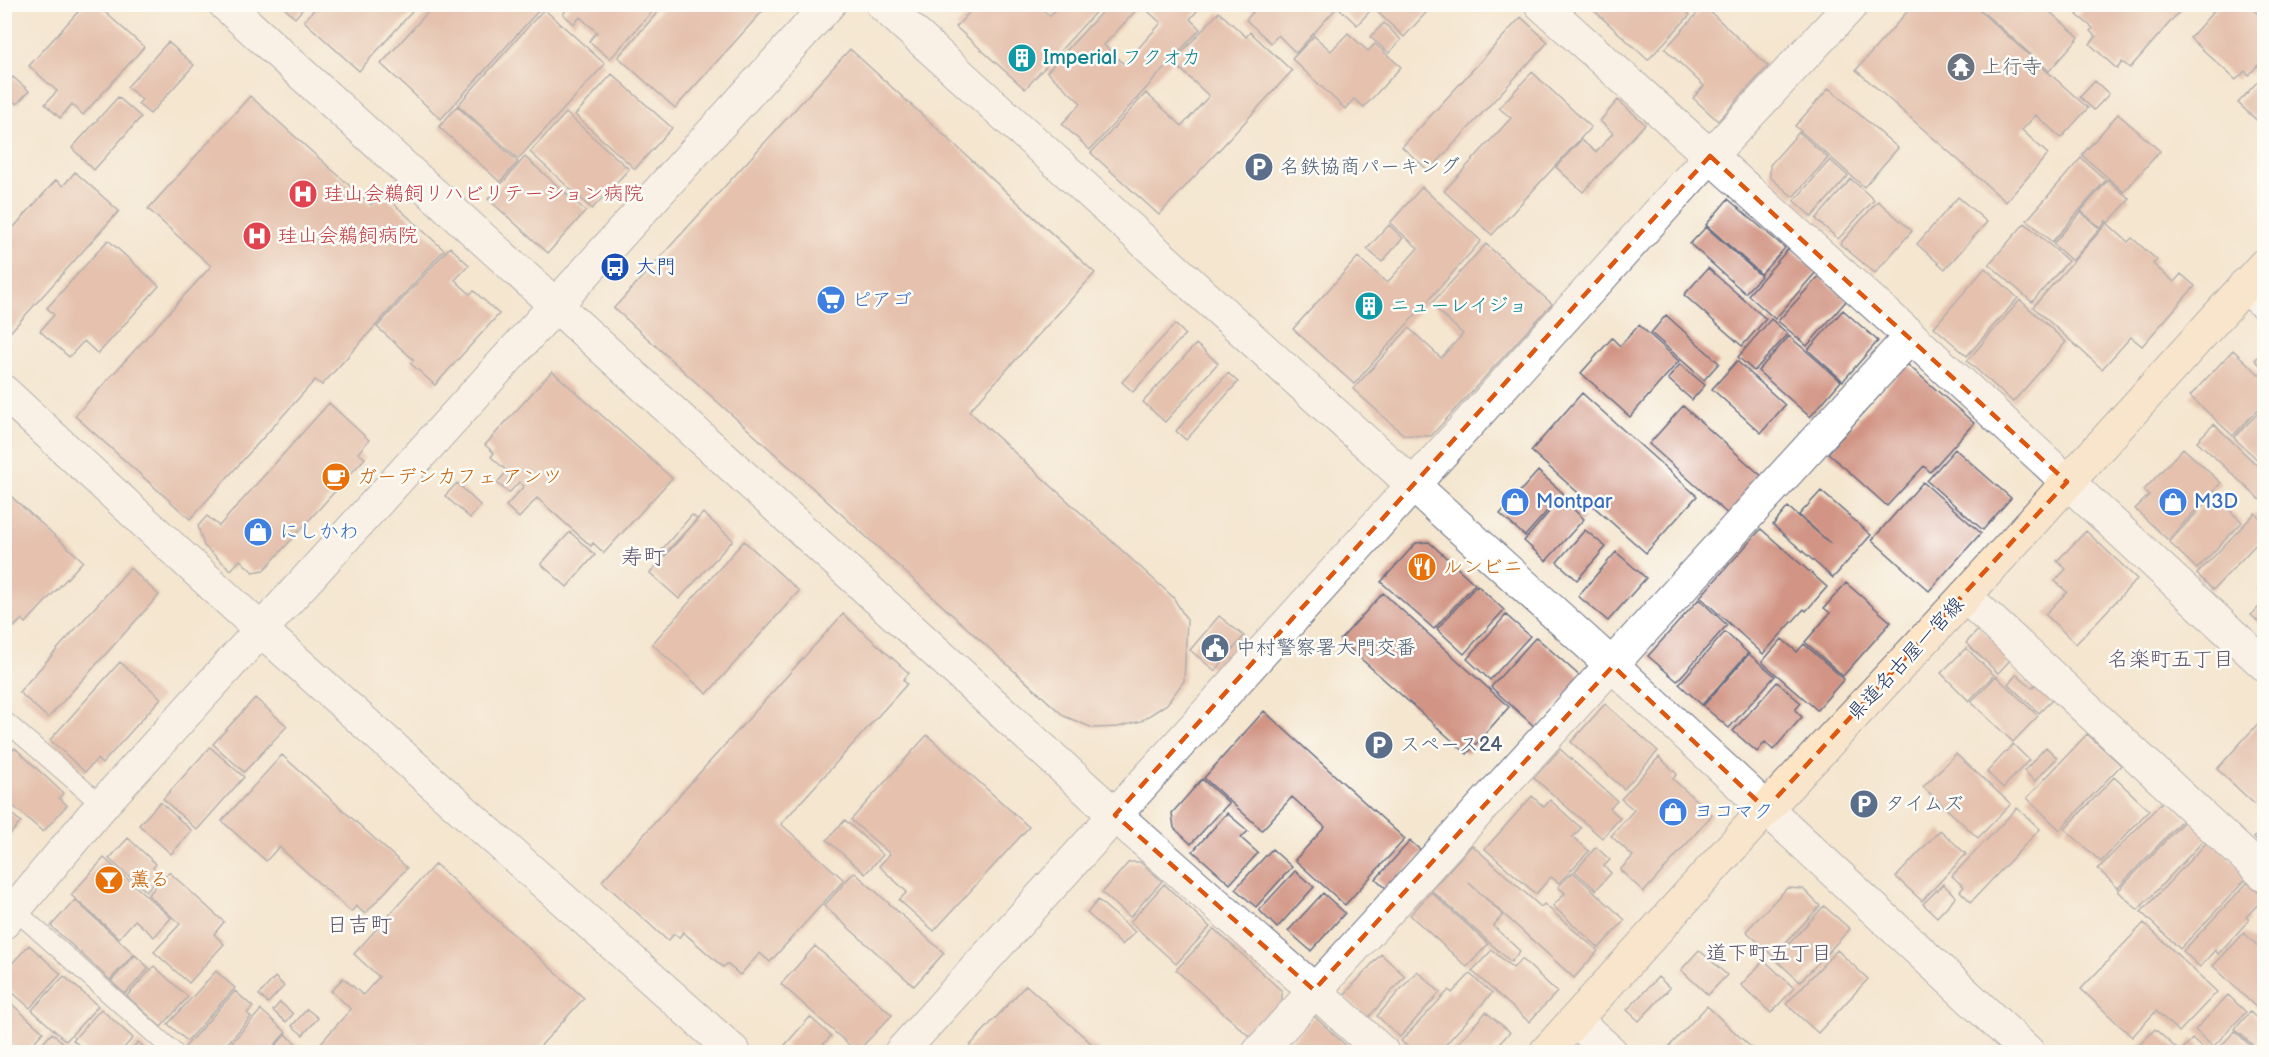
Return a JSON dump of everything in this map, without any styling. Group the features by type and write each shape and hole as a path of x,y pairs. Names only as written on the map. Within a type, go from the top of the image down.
{"main road":[{"name":"県道名古屋一宮線","path":"1546,1053 1766,809 1965,597 2067,482 2258,285"}],"street":[{"path":"225,4 1115,815 1382,1053"},
{"path":"10,916 102,805 829,4"},
{"path":"882,4 1613,666 2028,1053"},
{"path":"1541,4 1910,337 2265,664"},
{"path":"901,1053 1710,156 1852,4"},
{"path":"1259,1053 1910,337"},
{"path":"4,392 261,630 734,1053"},
{"path":"1965,597 2265,874"},
{"path":"1576,1021 1611,1053"}],"lane":[{"path":"4,720 102,805"},
{"path":"10,916 174,1053"}],"highlighted area":[{"path":"1710,156 2067,482 1766,809 1613,666 1314,990 1115,815"}],"building":[{"path":"85,4 96,4 144,47 83,115 72,104 60,118 45,104 57,91 29,66"},
{"path":"280,4 307,4 295,18"},
{"path":"319,4 419,4 359,71 304,21"},
{"path":"435,4 536,4 540,9 441,119 381,64"},
{"path":"566,4 659,4 610,59 589,41 597,32 580,17 574,24 563,14 569,7"},
{"path":"665,4 769,4 675,108 618,57"},
{"name":"Imperial フクオカ","path":"977,4 1037,4 1050,16 1061,4 1103,4 1025,89 956,27"},
{"path":"1109,4 1203,4 1190,19 1200,29 1090,150 1062,124 1081,103 1047,72","holes":["1141,5 1161,23 1124,64 1104,45"]},
{"path":"1244,4 1340,4 1296,53 1278,35 1271,43 1246,20 1253,12"},
{"path":"1344,4 1363,4 1370,11 1357,25 1340,9"},
{"path":"1369,4 1434,4 1404,37"},
{"path":"1587,4 1678,4 1690,15 1648,60"},
{"path":"1914,4 1972,4 2088,108 2061,138 2036,115 2022,130 2048,154 2006,202 1856,70"},
{"path":"1974,4 2031,4 2039,11 2043,6 2079,37 2049,71"},
{"path":"2075,4 2186,4 2130,68 2122,62 2117,69 2090,44 2096,37 2090,31 2093,28 2077,15 2082,10"},
{"path":"2220,4 2248,4 2258,14 2264,7 2264,71 2258,65 2249,75 2245,71 2236,80 2190,38"},
{"path":"1704,6 1768,66 1718,121 1693,98 1704,86 1665,49"},
{"path":"544,9 605,64 518,159 458,105"},
{"path":"1219,12 1246,37 1250,32 1292,71 1159,215 1091,153 1146,93 1182,126 1209,96 1173,62"},
{"path":"1521,17 1548,42 1429,171 1402,147"},
{"path":"1384,23 1401,40 1389,53 1370,37"},
{"path":"1348,33 1368,51 1375,44 1401,67 1364,107 1354,99 1345,109 1292,59 1314,36 1331,51"},
{"path":"168,42 194,65 150,114 138,104 142,100 127,87"},
{"path":"850,49 1095,273 969,411 1173,597 1187,620 1184,681 1167,704 1141,721 1118,727 1093,728 1064,716 614,308"},
{"path":"1532,72 1591,127 1492,235 1444,191 1511,118 1499,108"},
{"path":"612,74 672,128 635,169 575,115"},
{"path":"13,77 29,91 17,104 4,93 4,86"},
{"path":"2095,81 2109,94 2094,110 2080,97"},
{"path":"2258,81 2264,87 2264,127 2238,103"},
{"path":"1829,88 1898,148 1864,187 1795,126"},
{"path":"250,96 371,205 382,193 444,250 322,385 315,380 190,519 75,416 211,266 148,209"},
{"path":"118,97 141,117 94,170 72,148"},
{"path":"1618,100 1645,124 1583,192 1556,167 1581,140 1596,152 1613,133 1600,121"},
{"path":"457,106 518,162 500,182 439,127"},
{"path":"566,113 629,169 592,209 530,152"},
{"path":"2118,114 2160,151 2124,192 2082,155"},
{"path":"1799,132 1828,158 1793,197 1770,177 1770,165"},
{"path":"525,157 586,211 548,253 488,199"},
{"path":"2081,158 2106,180 2052,242 2027,220"},
{"path":"1830,160 1848,176 1812,217 1794,201"},
{"path":"75,172 119,211 4,339 4,238 56,180 63,186"},
{"path":"1851,179 1874,200 1838,239 1816,219"},
{"path":"2108,180 2130,199 2101,228 2081,211"},
{"name":"ニューレイジョ","path":"1422,187 1481,241 1354,384 1293,329 1358,257 1387,283 1418,248 1390,223"},
{"path":"1958,197 1987,222 1945,269 1917,244"},
{"path":"1728,199 1785,248 1761,274 1706,225"},
{"path":"1878,201 1912,231 1875,273 1840,244"},
{"path":"2081,212 2100,229 2072,261 2053,244"},
{"path":"2025,223 2068,261 2032,302 1989,264"},
{"path":"2107,223 2128,242 2132,238 2157,260 2153,264 2174,282 2181,274 2195,286 2142,346 2131,337 2102,369 2033,307"},
{"path":"1389,225 1403,238 1382,262 1367,249"},
{"path":"1706,227 1761,276 1745,293 1690,244"},
{"path":"108,240 159,286 98,354 84,341 69,357 40,331 54,315 47,308"},
{"path":"1486,244 1552,304 1431,436 1404,435 1353,389 1409,328 1441,358 1463,334 1431,304"},
{"path":"450,247 469,265 455,280 470,294 474,291 499,314 435,385 410,363 414,360 377,327"},
{"path":"1789,248 1816,272 1775,319 1748,295"},
{"path":"1708,268 1766,319 1742,346 1684,295"},
{"path":"1985,268 2018,298 1967,356 1934,327"},
{"path":"1819,276 1847,300 1807,346 1778,321"},
{"path":"2020,300 2066,342 2013,402 1967,361"},
{"path":"1843,310 1878,341 1843,381 1808,350"},
{"path":"1666,315 1719,363 1704,380 1651,333"},
{"path":"1771,319 1788,334 1754,371 1738,357"},
{"path":"1175,324 1185,334 1133,392 1122,382"},
{"path":"1639,325 1679,361 1630,417 1581,373 1612,338 1620,346"},
{"path":"1789,336 1841,381 1810,417 1758,371"},
{"path":"1196,344 1218,363 1165,422 1143,402"},
{"path":"2233,350 2264,379 2264,403 2233,436 2190,396"},
{"path":"2264,350 2264,369 2255,360"},
{"path":"1737,361 1785,405 1761,433 1712,389"},
{"path":"1680,364 1705,385 1692,400 1668,379"},
{"path":"1907,364 1974,423 1930,472 1924,466 1887,506 1828,453"},
{"path":"552,371 672,478 604,553 593,543 591,546 537,498 519,518 506,506 524,486 519,482 509,493 497,483 507,471 491,457 494,453 485,445"},
{"path":"1228,373 1238,382 1186,440 1176,431"},
{"path":"1582,393 1697,496 1646,553 1531,451"},
{"path":"329,403 369,440 358,453 365,458 264,570 253,572 240,560 231,570 204,546 198,526 207,516 219,526"},
{"path":"1683,406 1765,479 1731,517 1649,444"},
{"path":"2259,412 2264,417 2264,457 2260,462 2234,438"},
{"path":"2214,424 2264,472 2264,495 2260,500 2197,441"},
{"path":"2183,448 2221,483 2168,540 2135,509 2149,495 2144,490"},
{"path":"1955,449 2011,498 1983,530 1927,481"},
{"path":"1538,471 1563,493 1525,536 1500,514"},
{"path":"1923,482 1981,533 1929,591 1872,540"},
{"path":"457,483 481,506 470,518 445,496"},
{"path":"4,490 83,561 26,623 22,619 13,628 4,620"},
{"path":"1821,491 1871,535 1833,578 1773,525 1788,507 1831,544 1799,515"},
{"path":"2213,495 2242,522 2197,569 2169,542"},
{"path":"1561,498 1584,519 1546,561 1524,541"},
{"path":"703,513 733,540 679,599 650,573"},
{"path":"2255,513 2264,522 2264,536 2213,590 2197,574"},
{"path":"692,515 697,519 660,559 657,555"},
{"path":"1761,529 1827,587 1763,654 1700,597"},
{"path":"1585,530 1606,547 1577,580 1557,562"},
{"path":"2086,531 2137,579 2076,644 2045,614 2067,592 2055,581 2066,569 2057,561"},
{"path":"570,532 595,555 567,587 541,564"},
{"path":"744,541 799,591 707,694 652,644"},
{"path":"1429,542 1475,584 1434,629 1381,582 1416,543"},
{"path":"1616,552 1646,578 1608,621 1578,596"},
{"path":"130,568 159,595 48,718 19,692"},
{"path":"1846,583 1891,622 1843,676 1805,642 1830,613 1824,608"},
{"path":"2264,584 2264,595 2259,590"},
{"path":"1477,585 1504,610 1464,654 1437,629"},
{"path":"1383,593 1509,707 1467,754 1340,640"},
{"path":"1699,599 1727,625 1677,681 1648,656"},
{"path":"2264,602 2264,627 2251,615"},
{"path":"843,614 909,673 903,680 907,684 781,824 844,880 770,962 760,953 740,975 727,964 723,967 683,932 679,938 674,934 668,941 602,881"},
{"path":"1506,615 1530,636 1490,680 1467,659"},
{"path":"1219,616 1244,636 1215,671 1190,650"},
{"path":"1980,628 2012,658 1998,673 1966,643"},
{"path":"1725,632 1748,653 1702,705 1679,684"},
{"path":"1536,637 1582,678 1536,728 1491,687"},
{"path":"1782,639 1797,652 1804,644 1844,679 1817,710 1762,662"},
{"path":"1966,648 1994,675 1969,701 1941,673"},
{"path":"1749,654 1775,676 1729,728 1703,706"},
{"path":"120,662 161,698 102,764 97,759 85,772 50,740"},
{"path":"2017,674 2032,688 2038,681 2055,697 2039,713 2008,684"},
{"path":"1996,676 2038,716 2013,742 1971,702"},
{"path":"1777,682 1801,703 1795,710 1802,717 1773,750 1765,742 1757,752 1733,731"},
{"path":"255,698 287,726 244,772 213,744"},
{"path":"1605,704 1658,751 1624,789 1571,742"},
{"path":"1264,711 1405,839 1345,905 1295,860 1325,827 1292,797 1262,830 1204,778"},
{"path":"2264,717 2264,813 2217,769"},
{"path":"2087,734 2121,765 2060,830 2027,798"},
{"path":"927,735 1029,827 934,931 899,900 907,892 879,866 890,854 851,820"},
{"path":"2013,744 2029,760 2003,788 1987,772"},
{"path":"210,747 244,777 197,830 163,799"},
{"path":"2046,747 2057,758 2035,781 2024,771"},
{"path":"4,748 10,753 15,748 63,793 59,798 67,805 43,832 4,798"},
{"path":"1560,749 1617,801 1610,808 1620,818 1602,838 1534,778"},
{"path":"1956,754 2011,804 1978,838 1923,787"},
{"path":"282,755 407,868 365,914 356,906 351,912 279,847 266,861 222,821"},
{"path":"1659,757 1677,774 1673,779 1712,815 1644,892 1620,870 1633,856 1611,836 1634,810 1621,799"},
{"path":"2114,777 2149,810 2101,862 2065,829"},
{"path":"1202,779 1229,803 1191,844 1174,828 1172,813"},
{"path":"1532,796 1544,807 1550,800 1581,828 1573,837 1589,851 1559,883 1551,877 1536,894 1485,849"},
{"path":"2165,799 2185,817 2118,888 2098,869"},
{"path":"160,802 192,831 171,854 139,825"},
{"path":"4,807 21,822 4,841"},
{"path":"2017,808 2040,829 1971,902 1960,891 1964,887 1952,876"},
{"path":"1227,813 1248,831 1241,838 1258,853 1230,884 1193,851"},
{"path":"2187,818 2207,837 2138,910 2118,891"},
{"path":"845,820 883,855 865,874 827,840"},
{"path":"2264,827 2264,848 2254,838"},
{"path":"1940,830 1966,854 1922,901 1896,877"},
{"path":"128,838 156,864 153,868 161,875 146,891 109,859"},
{"path":"2210,839 2249,876 2180,949 2141,912"},
{"path":"1410,841 1423,852 1388,890 1376,879"},
{"path":"1472,845 1541,907 1544,904 1598,951 1574,978 1467,881 1503,915 1493,926 1520,951 1511,962 1431,890"},
{"path":"1596,847 1610,860 1604,866 1611,873 1596,890 1575,871"},
{"path":"1272,849 1292,867 1256,907 1235,889"},
{"path":"104,858 171,918 154,937 135,920 119,938 71,895"},
{"path":"1129,862 1140,862 1162,881 1130,917 1102,893"},
{"path":"435,864 584,998 535,1052 327,1052 319,1045 351,1009 331,991 343,978 363,995 379,977 354,954"},
{"path":"1295,871 1314,887 1277,928 1259,910"},
{"path":"169,872 224,922 214,934 224,944 189,983 154,952 180,924 148,895"},
{"path":"854,872 944,953 914,986 824,906"},
{"path":"1573,872 1625,920 1599,948 1553,906 1565,893 1558,887"},
{"path":"2248,882 2264,898 2246,917 2249,920 2218,954 2215,950 2200,967 2183,951"},
{"path":"1164,884 1210,927 1176,964 1130,922"},
{"path":"1943,884 1956,897 1937,917 1923,904"},
{"path":"1787,888 1803,889 1820,906 1773,956 1746,931"},
{"path":"1431,892 1488,944 1467,967 1410,915"},
{"path":"1323,893 1345,913 1311,951 1288,931"},
{"path":"75,900 134,954 110,980 51,926"},
{"path":"1098,900 1135,932 1122,945 1087,913"},
{"path":"1824,906 1850,929 1800,982 1775,959"},
{"path":"2144,923 2217,992 2179,1032 2156,1011 2132,1037 2081,989"},
{"path":"1214,929 1282,991 1282,1004 1251,1038 1176,970"},
{"path":"2244,933 2264,952 2264,1015 2213,966"},
{"path":"29,945 61,974 30,1008 4,985 4,972"},
{"path":"815,946 892,1015 857,1052 781,984"},
{"path":"1492,950 1513,968 1522,959 1557,992 1529,1022 1472,971"},
{"path":"1699,950 1727,975 1708,995 1681,970"},
{"path":"1837,950 1868,979 1818,1033 1786,1004"},
{"path":"1381,954 1405,976 1368,1018 1344,995"},
{"path":"135,955 149,968 125,994 111,981"},
{"path":"1764,960 1794,988 1771,1013 1741,985"},
{"path":"154,966 188,997 161,1027 127,996"},
{"path":"216,971 235,988 187,1041 168,1024"},
{"path":"1417,971 1440,992 1400,1037 1377,1016"},
{"path":"1470,974 1492,993 1439,1052 1422,1050 1414,1052 1401,1041 1449,990 1452,993"},
{"path":"64,976 98,1006 66,1041 32,1010"},
{"path":"275,977 284,986 268,1003 259,995"},
{"path":"1658,977 1670,988 1639,1021 1627,1010"},
{"path":"1026,985 1101,1052 964,1052"},
{"path":"235,991 253,1007 247,1013 251,1017 220,1052 191,1052 185,1047"},
{"path":"2228,995 2246,1012 2213,1047 2195,1030"},
{"path":"4,997 43,1032 25,1052 19,1052 4,1039"},
{"path":"280,1002 293,1014 286,1022 273,1011"},
{"path":"1707,1006 1756,1052 1664,1052"},
{"path":"101,1009 133,1038 120,1052 87,1052 73,1040"},
{"path":"307,1009 318,1018 303,1035 292,1026"},
{"path":"261,1010 286,1032 268,1052 223,1052"},
{"path":"1486,1012 1510,1032 1492,1052 1450,1052"},
{"path":"2250,1012 2264,1025 2264,1041 2257,1049 2235,1029"},
{"path":"1314,1016 1353,1052 1281,1052"},
{"path":"810,1017 831,1036 816,1052 793,1052 785,1045"},
{"path":"2155,1029 2178,1050 2175,1052 2133,1052"},
{"path":"2235,1031 2256,1051 2215,1052"},
{"path":"52,1033 74,1052 35,1052"},
{"path":"286,1034 300,1048 296,1052 270,1052"},
{"path":"2192,1039 2206,1052 2180,1052"},
{"path":"138,1042 150,1052 129,1052"}],"place":[{"name":"Imperial フクオカ","path":"1022,58"},
{"name":"上行寺","path":"1961,67"},
{"name":"名鉄協商パーキング","path":"1259,167"},
{"name":"珪山会鵜飼リハビリテーション病院","path":"303,194"},
{"name":"珪山会鵜飼病院","path":"257,236"},
{"name":"大門","path":"615,267"},
{"name":"ピアゴ","path":"831,300"},
{"name":"ニューレイジョ","path":"1369,306"},
{"name":"ガーデンカフェ アンツ","path":"336,477"},
{"name":"Montpar","path":"1515,502"},
{"name":"M3D","path":"2173,502"},
{"name":"にしかわ","path":"258,532"},
{"name":"ルンビニ","path":"1422,567"},
{"name":"中村警察署大門交番","path":"1215,648"},
{"name":"スペース24","path":"1379,745"},
{"name":"タイムズ","path":"1864,804"},
{"name":"ヨコマク","path":"1673,812"},
{"name":"薫る","path":"109,880"}],"district":[{"name":"寿町","path":"643,557"},
{"name":"名楽町五丁目","path":"2171,659"},
{"name":"日吉町","path":"359,925"},
{"name":"道下町五丁目","path":"1769,953"}]}
